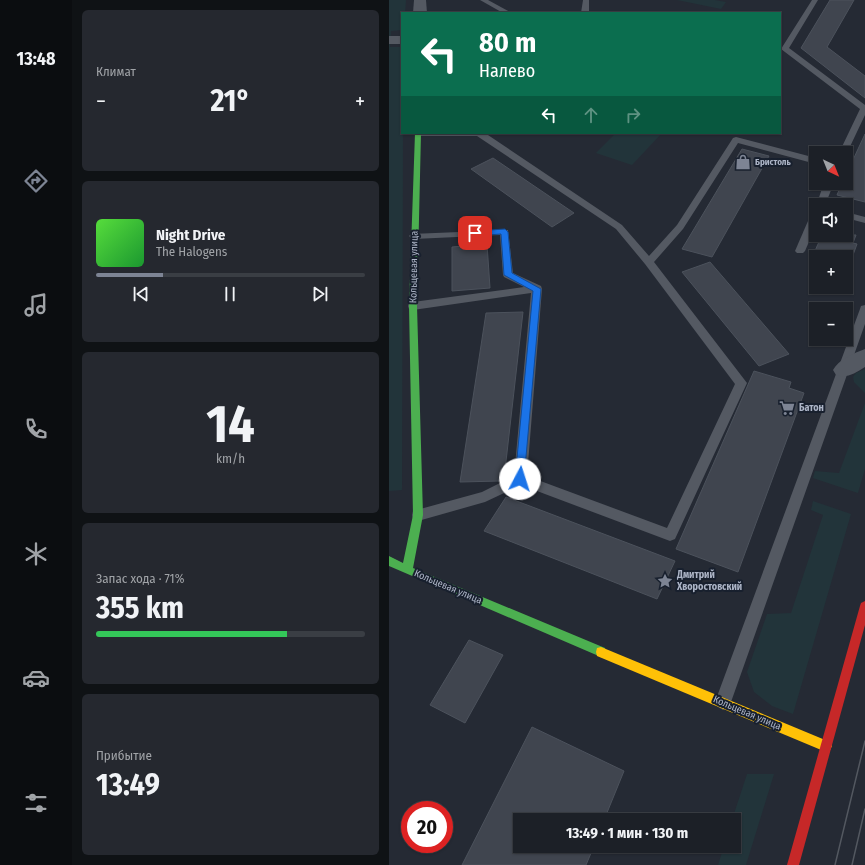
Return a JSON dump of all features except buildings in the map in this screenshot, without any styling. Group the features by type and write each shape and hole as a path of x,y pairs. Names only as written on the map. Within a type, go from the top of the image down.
{"main road":[{"name":"Кольцевая улица","path":"418,134 413,306 418,515 407,570 826,746"},
{"path":"389,561 407,570"},
{"path":"793,865 865,606"}],"street":[{"path":"420,0 420,12"},
{"path":"389,40 401,40"},
{"path":"843,370 865,357"}],"lane":[{"path":"483,0 506,12"},
{"path":"585,12 586,0"},
{"path":"815,0 782,49 864,108 846,146"},
{"path":"418,515 485,497 520,479 669,535 741,383 649,262 619,227 480,134"},
{"path":"649,262 680,226 736,140 809,159"},
{"path":"853,217 865,220"},
{"path":"800,251 809,230"},
{"path":"414,236 505,232 508,275 537,289"},
{"path":"413,306 537,289"},
{"path":"520,479 537,289"},
{"path":"723,702 865,309"}],"shaded area":[{"path":"389,0 406,0 405,12 401,12 401,30 391,31 390,47 401,47 401,134 403,134 402,490 389,491"},
{"path":"677,0 715,0 726,2 721,9"},
{"path":"615,134 661,134 632,165 596,153"},
{"path":"865,369 865,393 854,382 853,377 856,373"},
{"path":"865,403 865,469 858,493 813,478 815,471 839,473"},
{"path":"813,501 851,514 793,714 772,706 754,692 747,672 767,614 791,613 823,515 811,510"},
{"path":"747,774 774,774 746,865 718,865 722,853 741,853 741,813 734,813"}],"tram line":[{"path":"835,865 865,741"},
{"path":"852,865 865,809"}],"traffic: fast":[{"path":"407,570 418,515 413,306 418,134"},
{"path":"389,561 601,652"}],"traffic: slow":[{"path":"601,652 826,746"}],"traffic: jam":[{"path":"793,865 865,606"}],"place":[{"name":"Бристоль","path":"743,162"},
{"name":"Батон","path":"787,408"},
{"name":"Дмитрий Хворостовский","path":"665,581"}],"route":[{"path":"475,233 505,232 508,275 537,289 520,479"}]}
